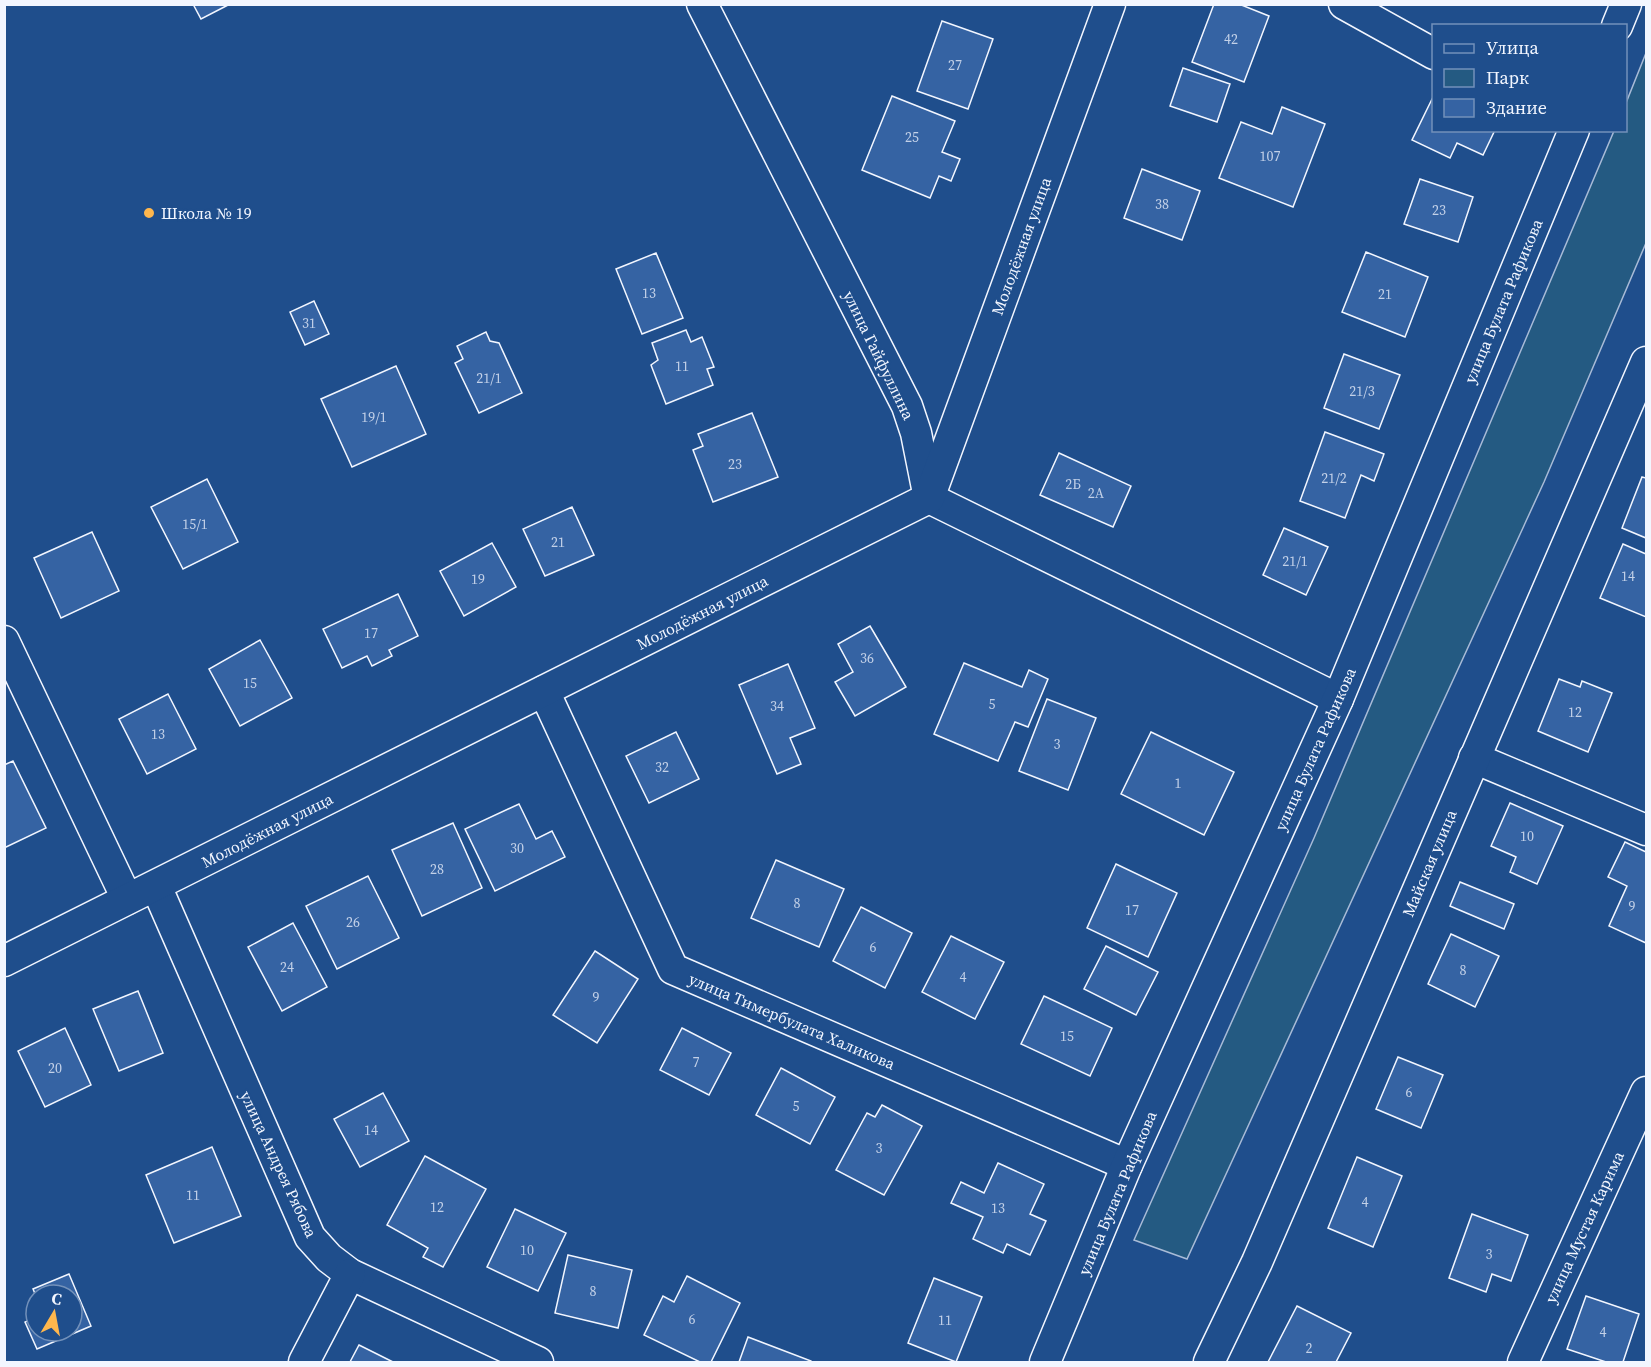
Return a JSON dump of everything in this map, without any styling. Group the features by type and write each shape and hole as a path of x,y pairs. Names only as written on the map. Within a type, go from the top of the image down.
{"street":[{"name":"улица Гайфуллина","path":"702,4 907,406 916,433 929,498"},
{"name":"Молодёжная улица","path":"4,961 929,498 1110,4"},
{"path":"1344,4 1432,53"},
{"path":"1618,24 1626,4"},
{"name":"улица Булата Рафикова","path":"1045,1362 1127,1165 1338,699 1574,132"},
{"name":"Майская улица","path":"1209,1362 1257,1262 1647,362"},
{"path":"929,498 1338,699"},
{"path":"4,641 127,899"},
{"name":"улица Тимербулата Халикова","path":"544,691 673,969 1127,1165"},
{"path":"1474,758 1647,830"},
{"name":"улица Андрея Рябова","path":"156,886 310,1237 329,1258 350,1274 538,1362"},
{"name":"улица Мустая Карима","path":"1523,1362 1647,1092"},
{"path":"304,1362 350,1274"}],"green space":[{"path":"1646,53 1646,243 1544,482 1187,1259 1134,1240 1314,838 1614,132 1627,132 1627,100"}],"building":[{"path":"193,4 230,4 201,19"},
{"path":"1214,4 1239,4 1269,16 1244,82 1192,62"},
{"path":"942,21 993,39 968,109 917,91"},
{"path":"1183,68 1230,84 1217,122 1170,106"},
{"path":"892,96 955,121 942,152 960,159 951,181 939,176 930,198 862,170"},
{"path":"1432,99 1432,132 1494,132 1483,155 1457,143 1450,158 1412,140"},
{"path":"1282,107 1325,124 1293,207 1219,178 1241,122 1272,134"},
{"path":"1142,169 1200,191 1182,240 1124,218"},
{"path":"1420,179 1473,197 1458,242 1404,224"},
{"path":"1366,252 1428,277 1405,337 1342,312"},
{"path":"656,253 683,318 642,334 616,269"},
{"path":"314,301 329,334 305,345 290,312"},
{"path":"686,330 691,342 702,337 714,367 707,369 713,385 666,404 651,365 658,360 652,343"},
{"path":"486,332 490,341 499,343 522,393 479,413 455,363 463,359 457,346"},
{"path":"1344,354 1400,375 1379,429 1324,408"},
{"path":"396,366 426,434 352,467 321,399"},
{"path":"752,413 778,477 713,502 693,450 703,446 698,434"},
{"path":"1325,432 1384,454 1374,481 1361,475 1345,518 1300,501"},
{"path":"1059,453 1131,486 1113,527 1040,495"},
{"path":"1642,477 1646,478 1646,538 1622,528"},
{"path":"207,479 238,542 183,569 151,507"},
{"path":"572,507 594,555 545,576 523,529"},
{"path":"1284,528 1328,547 1306,595 1263,575"},
{"path":"92,532 119,591 61,618 34,558"},
{"path":"492,543 516,587 464,616 440,571"},
{"path":"1623,544 1646,554 1646,617 1600,598"},
{"path":"398,594 418,636 389,650 392,656 372,666 367,656 342,668 323,629"},
{"path":"870,626 906,687 855,716 835,682 853,672 838,644"},
{"path":"260,640 292,698 240,726 209,669"},
{"path":"964,663 1022,687 1029,670 1048,679 1028,727 1015,722 998,761 934,734"},
{"path":"788,664 815,728 790,738 801,764 777,774 739,685"},
{"path":"1559,679 1580,687 1582,681 1612,693 1588,752 1538,731"},
{"path":"168,694 196,749 147,774 119,719"},
{"path":"1047,699 1096,718 1068,790 1019,771"},
{"path":"676,732 699,779 649,803 626,756"},
{"path":"1151,732 1234,772 1204,835 1121,794"},
{"path":"13,761 46,828 4,848 4,765"},
{"path":"1510,803 1563,826 1537,884 1510,872 1516,857 1491,846"},
{"path":"519,804 536,839 552,831 565,857 495,891 465,829"},
{"path":"453,823 482,888 422,916 392,850"},
{"path":"1625,842 1646,852 1646,943 1609,926 1627,886 1608,877"},
{"path":"776,860 844,889 819,947 751,918"},
{"path":"1116,864 1177,893 1148,957 1087,928"},
{"path":"368,876 399,938 337,969 306,906"},
{"path":"1460,882 1514,904 1504,929 1450,906"},
{"path":"861,907 912,933 885,988 833,961"},
{"path":"293,923 327,987 282,1011 248,947"},
{"path":"1451,934 1499,956 1475,1007 1428,984"},
{"path":"951,936 1004,962 975,1019 922,992"},
{"path":"1106,946 1158,972 1136,1015 1084,989"},
{"path":"595,951 638,979 597,1043 553,1015"},
{"path":"138,991 163,1053 119,1071 93,1009"},
{"path":"1044,996 1112,1028 1090,1076 1021,1044"},
{"path":"65,1028 91,1085 45,1107 18,1051"},
{"path":"682,1028 731,1053 709,1095 660,1070"},
{"path":"1398,1057 1443,1075 1421,1128 1376,1109"},
{"path":"781,1068 835,1097 810,1144 756,1115"},
{"path":"383,1093 409,1141 360,1167 334,1119"},
{"path":"882,1105 922,1126 884,1195 836,1170 867,1113 875,1117"},
{"path":"212,1147 241,1216 174,1243 146,1175"},
{"path":"425,1156 486,1189 443,1267 423,1257 428,1248 387,1225"},
{"path":"1357,1157 1402,1176 1373,1247 1328,1228"},
{"path":"998,1163 1044,1184 1030,1214 1046,1221 1030,1255 1007,1244 1003,1253 973,1239 983,1217 951,1203 961,1182 984,1193"},
{"path":"515,1209 566,1233 538,1291 487,1267"},
{"path":"1472,1214 1528,1235 1511,1281 1492,1274 1486,1292 1449,1278"},
{"path":"568,1255 632,1270 618,1328 555,1313"},
{"path":"69,1274 73,1283 47,1283"},
{"path":"687,1276 740,1303 711,1362 700,1362 644,1335 663,1296 674,1302"},
{"path":"934,1278 982,1297 956,1362 908,1343"},
{"path":"1586,1296 1639,1314 1623,1362 1606,1362 1567,1349"},
{"path":"1297,1306 1351,1333 1336,1362 1268,1362"},
{"path":"84,1309 91,1326 84,1329"},
{"path":"748,1337 811,1361 811,1362 739,1362"},
{"path":"34,1343 51,1343 37,1349"},
{"path":"359,1345 393,1362 350,1362"}],"place":[{"name":"Школа № 19","path":"149,213"}]}
